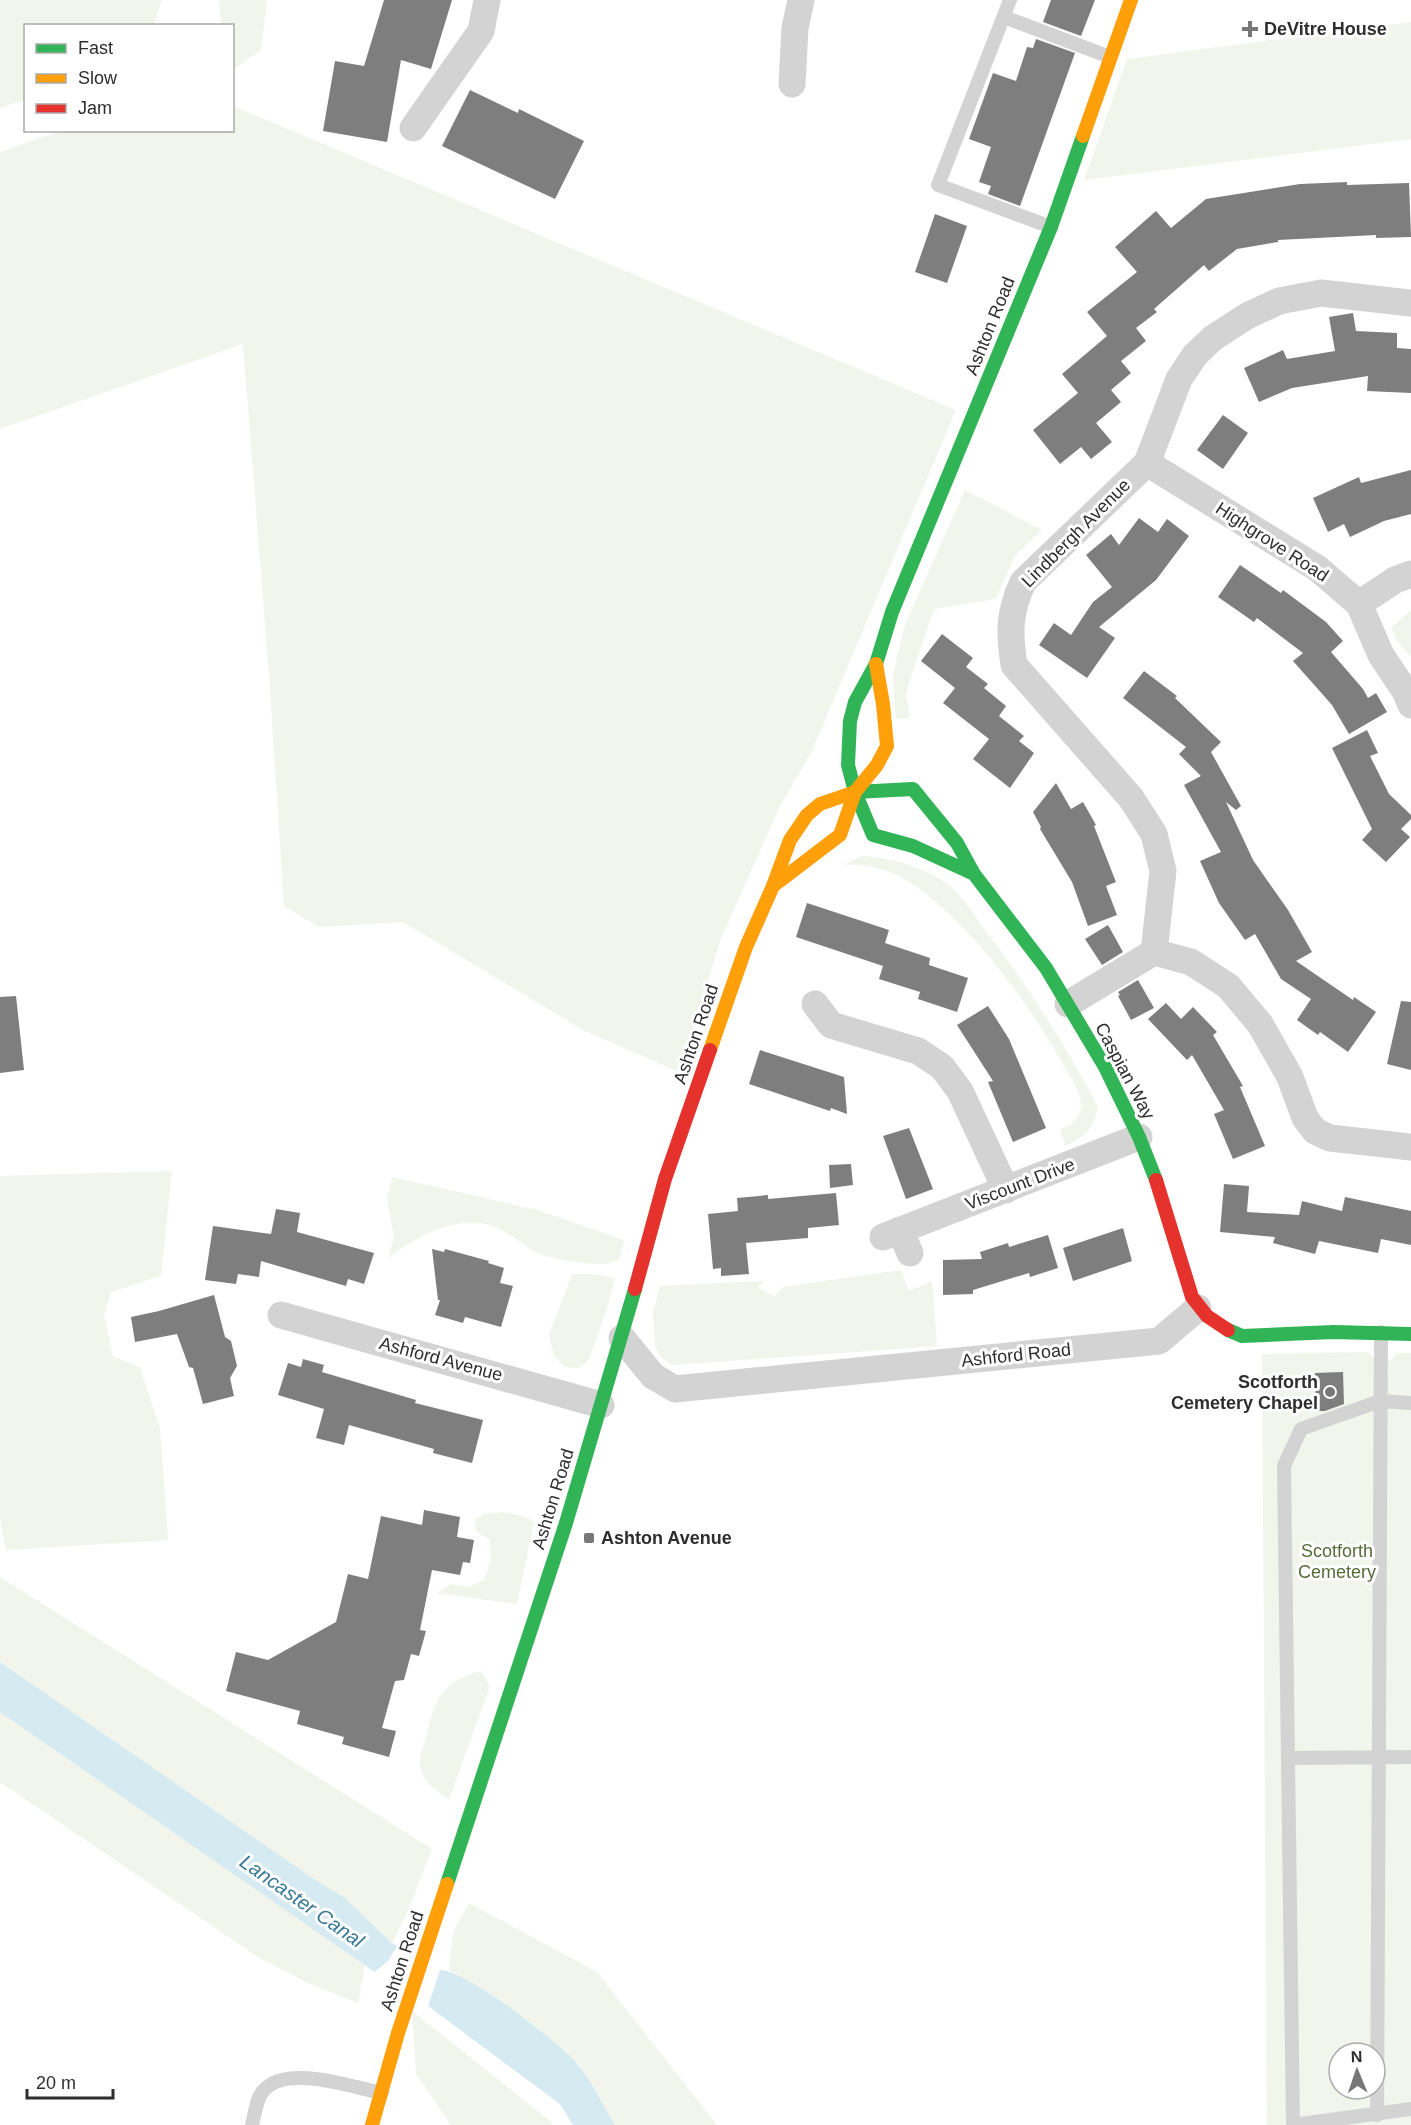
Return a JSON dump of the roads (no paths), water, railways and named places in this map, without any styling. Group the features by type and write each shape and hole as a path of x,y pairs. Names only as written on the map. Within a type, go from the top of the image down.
{"main road":[{"name":"Ashton Road","path":"855,792 848,765 850,721 855,702 876,664 892,612 1051,227 1131,0"},
{"name":"Ashton Road","path":"773,886 840,836 855,792 877,765 887,746 884,704 876,664"},
{"name":"Caspian Way","path":"974,874 913,846 873,835 855,792 913,789 957,843 974,874 1022,935 1068,1004 1105,1067 1139,1137 1162,1198 1192,1297 1198,1308"},
{"name":"Ashton Road","path":"372,2125 434,1923 566,1523 622,1338 665,1179 746,947 773,886 789,840 807,815 820,804 855,792"},
{"path":"1198,1308 1220,1325 1242,1336 1381,1332 1411,1334"}],"street":[{"path":"413,128 481,31 487,0"},
{"path":"792,84 795,28 801,0"},
{"name":"Lindbergh Avenue","path":"1154,952 1163,871 1154,834 1131,798 1014,665 1010,624 1014,601 1023,582 1147,463 1179,379 1196,355 1212,338 1247,316 1279,301 1321,293 1411,303"},
{"name":"Highgrove Road","path":"1147,463 1317,568 1359,604 1382,655 1405,691 1411,705"},
{"path":"1359,604 1395,580 1411,574"},
{"path":"1068,1004 1154,952 1191,962 1228,986 1260,1024 1290,1077 1305,1118 1315,1131 1330,1138 1411,1147"},
{"path":"814,1004 831,1025 918,1051 942,1067 960,1090 1006,1190"},
{"name":"Viscount Drive","path":"898,1240 1006,1190 1139,1137"},
{"name":"Ashford Road","path":"622,1338 653,1376 675,1389 1160,1341 1198,1308"},
{"name":"Ashford Avenue","path":"281,1315 601,1405"}],"lane":[{"path":"1010,0 938,185 1051,227"},
{"path":"1004,17 1110,57"},
{"path":"1377,2115 1381,1332"},
{"path":"1411,1403 1380,1401 1301,1429 1284,1466 1293,2125 1411,2109"},
{"path":"1288,1758 1411,1757"},
{"path":"252,2125 264,2090 282,2078 306,2077 382,2092"}],"water":[{"name":"Lancaster Canal","path":"0,1662 311,1877 345,1898 392,1943 440,1970 453,1973 470,1982 512,2009 553,2041 579,2066 615,2125 573,2125 560,2104 428,2006 379,1975 0,1712"}],"place":[{"name":"DeVitre House","path":"1250,29"},
{"name":"Scotforth Cemetery Chapel","path":"1330,1392"},
{"name":"Ashton Avenue","path":"589,1538"}],"park label":[{"name":"Scotforth Cemetery","path":"1337,1561"}]}
